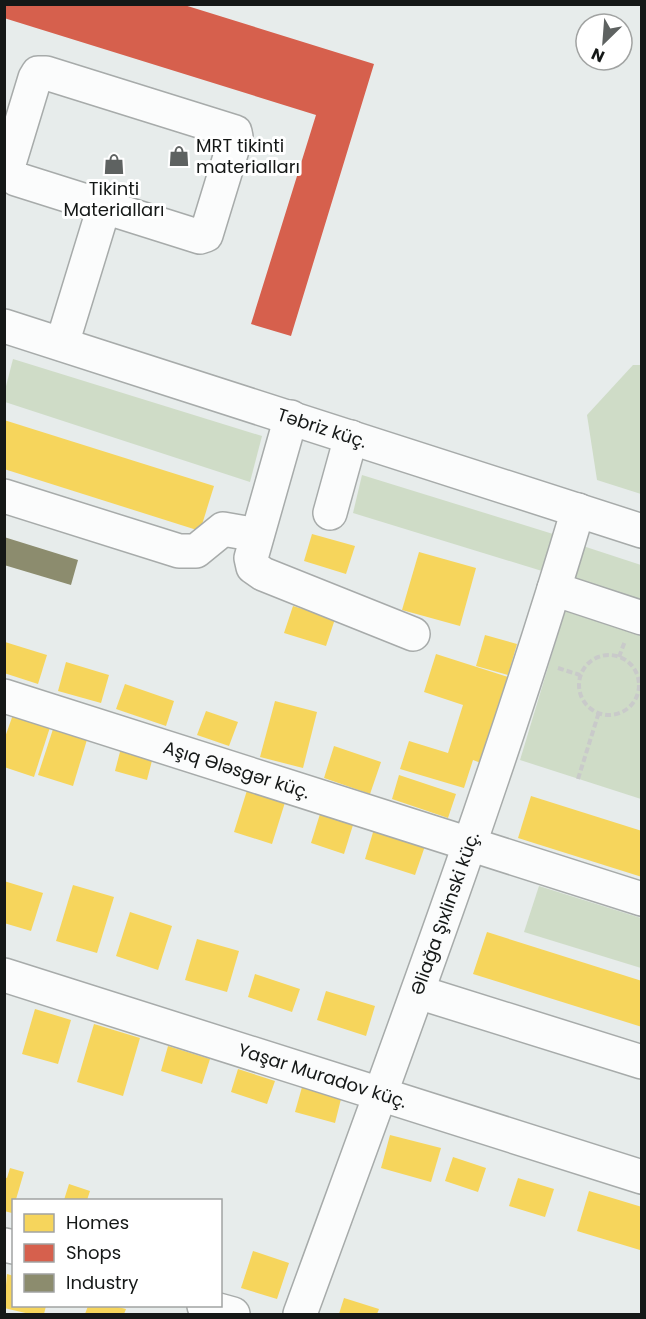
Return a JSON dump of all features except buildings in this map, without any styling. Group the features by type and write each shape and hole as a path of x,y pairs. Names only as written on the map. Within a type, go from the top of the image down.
{"street":[{"path":"45,73 235,132 236,137 206,236 200,237 104,207 16,179 10,175 8,168 38,74 45,73"},
{"path":"62,344 104,207"},
{"name":"Təbriz küç.","path":"4,326 642,531"},
{"path":"291,417 251,558 253,567 263,574 413,634"},
{"path":"330,513 351,437"},
{"path":"4,496 179,551 195,551 223,530 257,536"},
{"name":"Əliağa Şıxlinski küç.","path":"300,1314 418,992 523,693 578,510"},
{"path":"554,589 635,625"},
{"name":"Aşıq Ələsgər küç.","path":"4,696 642,899"},
{"name":"Yaşar Muradov küç.","path":"4,975 642,1177"},
{"path":"418,992 642,1062"},
{"path":"210,1307 233,1314"}],"path":[{"path":"619,657 635,625"},
{"path":"599,656 619,657 635,669 640,692 630,706 619,714 605,715 583,701 579,688 580,675 588,663 599,656"},
{"path":"549,665 580,675"},
{"path":"578,779 599,712"}],"green space":[{"path":"13,359 262,436 250,482 5,402 5,390"},
{"path":"633,365 641,365 641,494 597,480 587,415"},
{"path":"362,475 553,534 542,571 353,513"},
{"path":"583,546 641,565 641,602 573,580"},
{"path":"565,611 641,636 641,799 520,760"},
{"path":"539,886 641,918 641,968 524,932"}],"place":[{"name":"MRT tikinti materialları","path":"179,156"},
{"name":"Tikinti Materialları","path":"114,164"}]}
